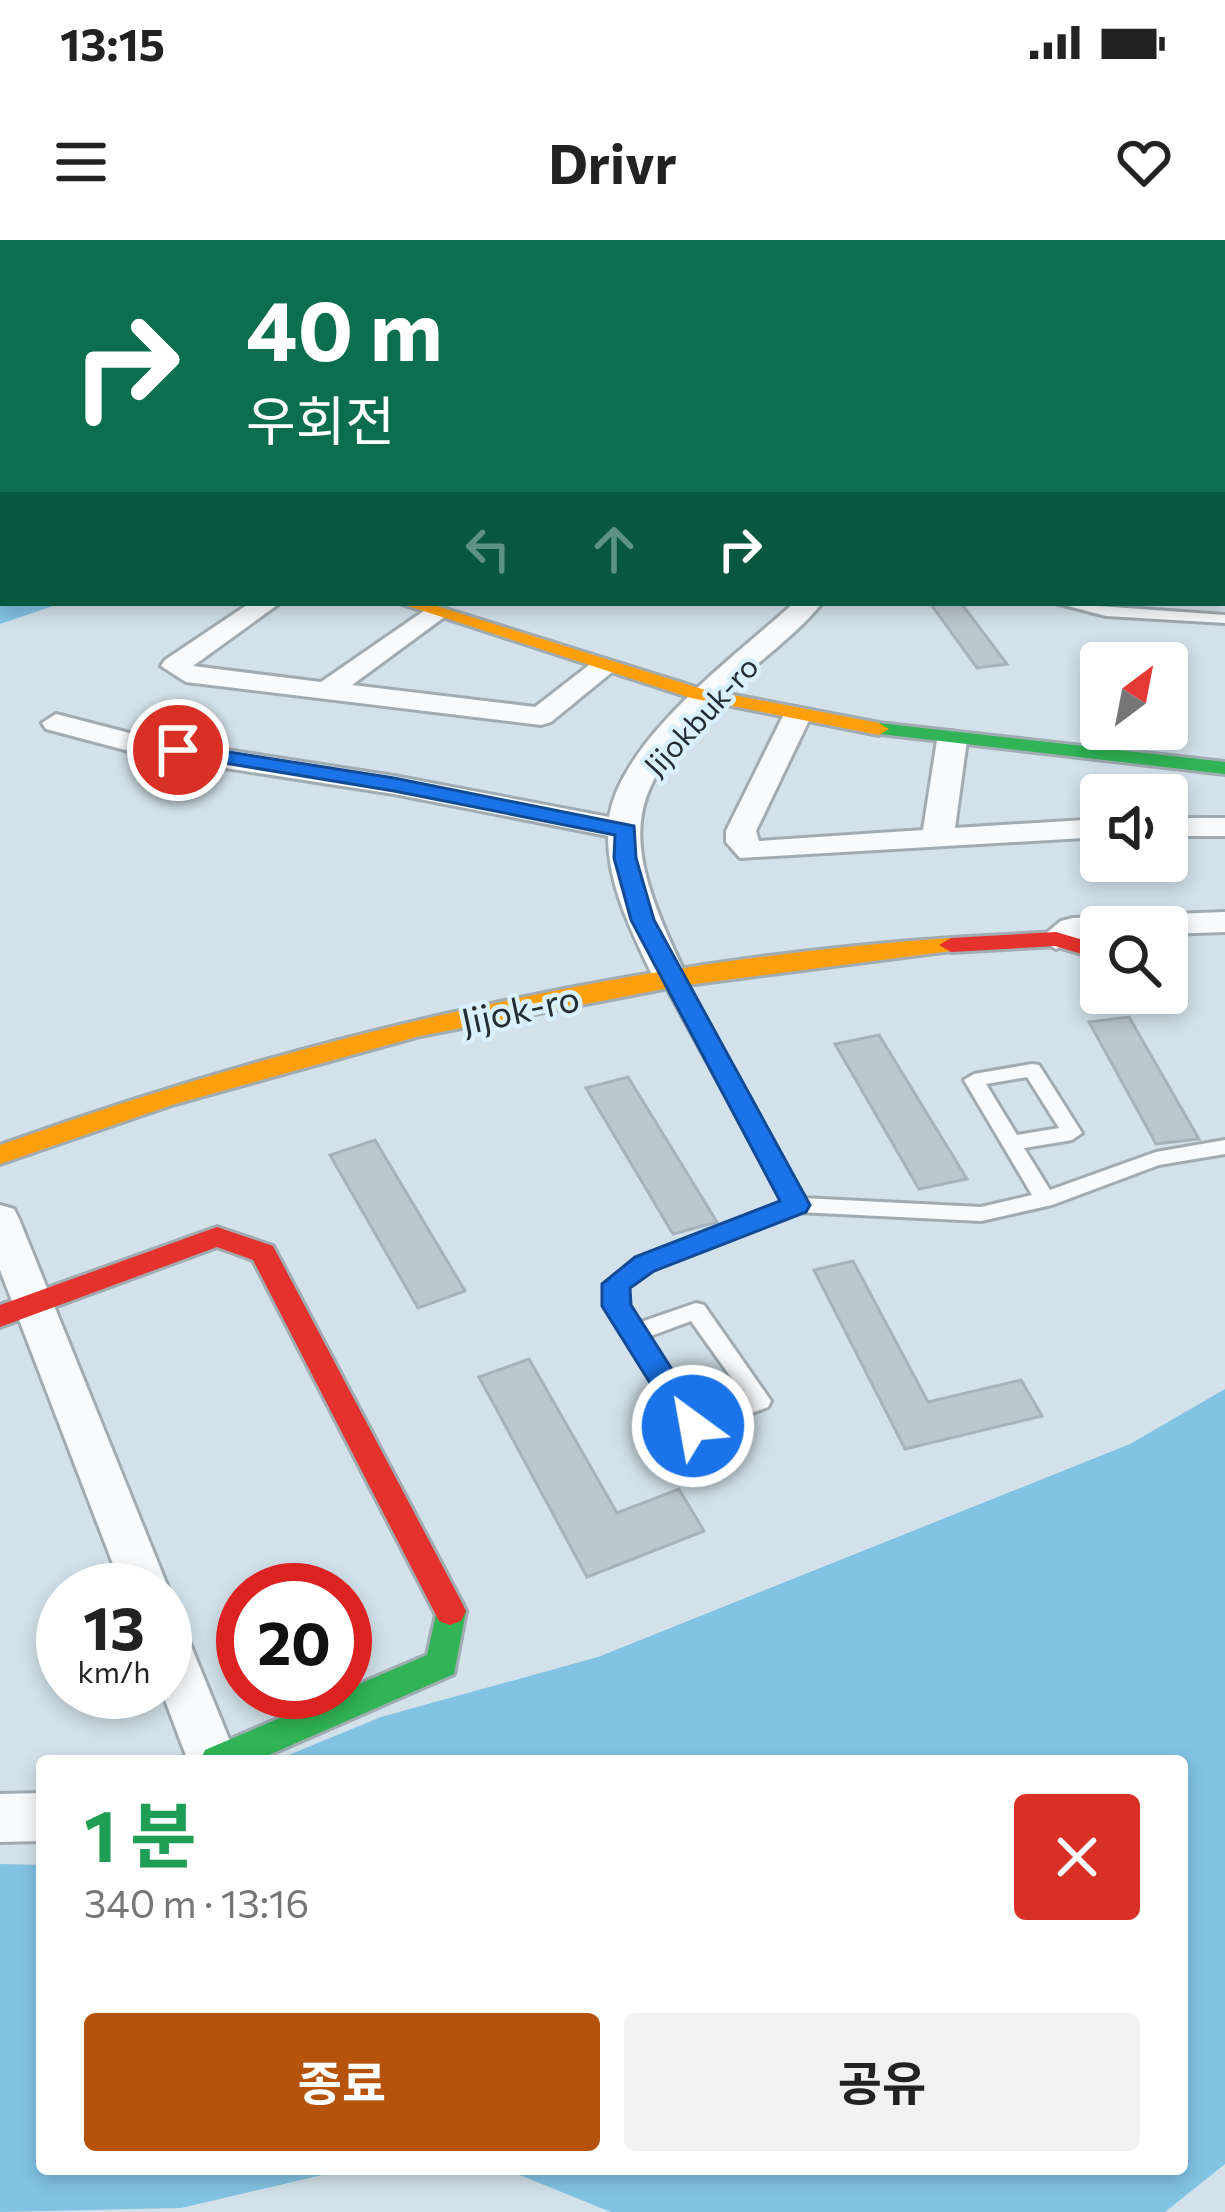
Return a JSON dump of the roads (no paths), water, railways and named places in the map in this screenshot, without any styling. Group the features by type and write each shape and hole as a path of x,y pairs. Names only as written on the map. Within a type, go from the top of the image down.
{"street":[{"path":"263,606 175,666 186,674 324,693 541,716 603,668"},
{"name":"Jijokbuk-ro","path":"671,979 642,920 625,858 627,801 652,758 806,606"},
{"path":"324,693 421,608 603,668 797,716 952,740 1225,768"},
{"path":"797,716 741,831 742,842 751,850 1080,829"},
{"path":"56,723 148,746 394,784 626,830"},
{"path":"938,836 952,740"},
{"path":"1188,826 1225,827"},
{"name":"Jijok-ro","path":"1056,939 1072,928 1225,922"},
{"name":"Jijok-ro","path":"0,1155 79,1125 331,1050 539,1001 862,950 1056,939 1080,946"},
{"path":"1188,942 1225,941"},
{"path":"0,1219 16,1310 133,1563"},
{"path":"16,1310 218,1237 263,1253 451,1607 442,1664 229,1755"},
{"path":"192,1705 213,1755"},
{"path":"0,1818 36,1817"}],"lane":[{"path":"1077,606 1225,619"},
{"path":"671,979 796,1205"},
{"path":"1012,1144 1072,1133 1032,1070 974,1080 1045,1200"},
{"path":"634,1333 696,1311 760,1401 693,1426 616,1306 616,1284 644,1264 796,1205 981,1214 1045,1200 1156,1159 1225,1148"}]}
